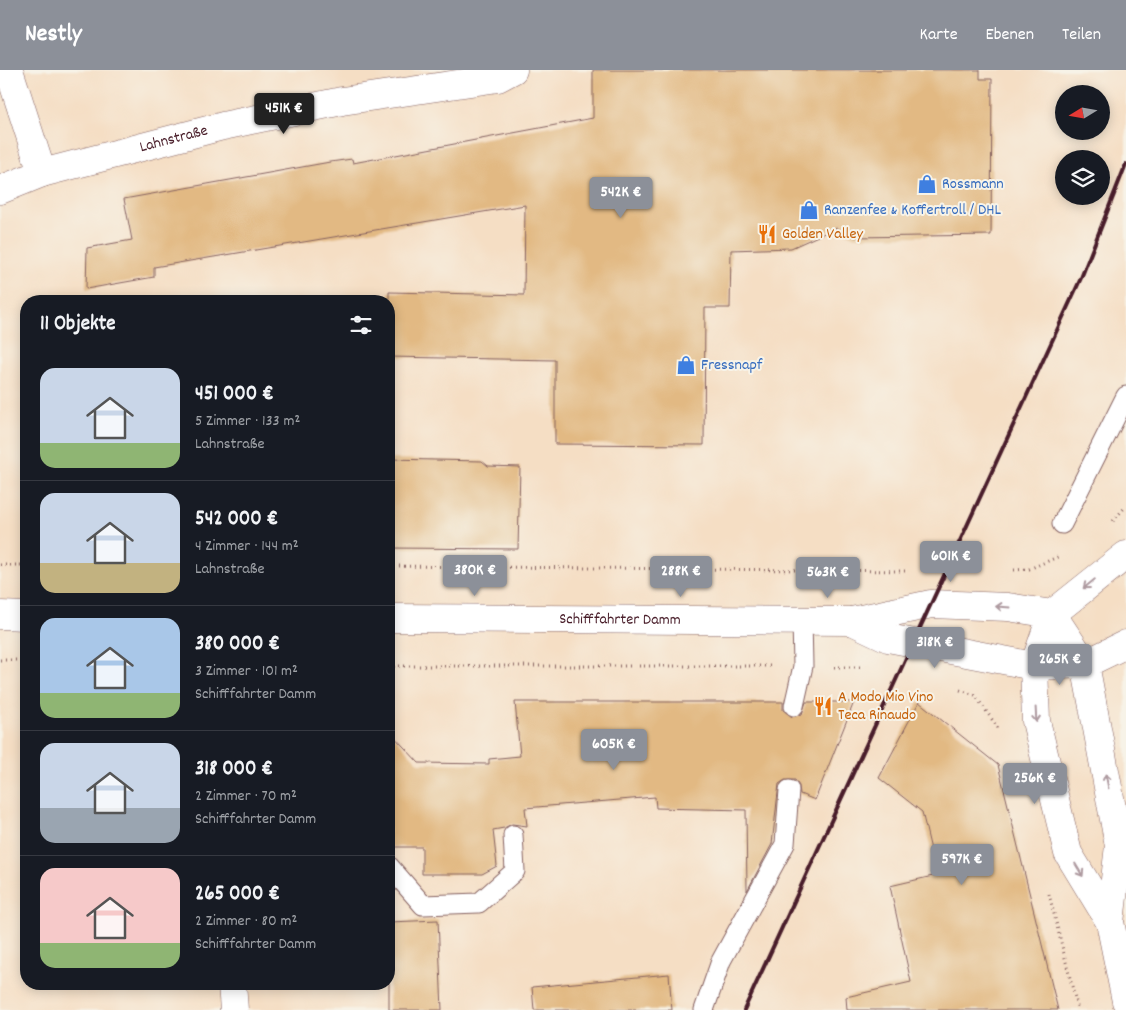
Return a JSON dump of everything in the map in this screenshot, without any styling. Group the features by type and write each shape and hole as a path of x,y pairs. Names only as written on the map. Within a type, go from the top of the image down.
{"street":[{"path":"9,70 42,173"},
{"name":"Lahnstraße","path":"0,190 42,173 223,126 342,101 498,78 513,70"},
{"path":"1110,922 1068,853 1036,721 1034,666 1052,614 1126,555"},
{"name":"Schifffahrter Damm","path":"395,618 852,621 931,604 1008,607 1052,614"},
{"path":"1052,614 1085,664 1119,846 1110,922 1126,1001"},
{"path":"0,615 20,616"},
{"name":"Schifffahrter Damm","path":"852,621 888,638 1034,666 1085,664 1126,644"},
{"path":"232,990 234,1010"}],"lane":[{"path":"1062,524 1126,396"},
{"path":"794,706 802,666 802,620"},
{"path":"704,1010 721,961 785,844 789,790"},
{"path":"395,873 423,905 479,903 515,871 513,835"}],"path":[{"path":"0,564 20,565"},
{"path":"395,566 910,572"},
{"path":"1010,570 1029,569"},
{"path":"0,660 20,660"},
{"path":"395,666 802,666 872,668"},
{"path":"958,690 975,695"}],"building":[{"path":"593,70 980,70 980,79 992,79 991,235 855,237 836,228 791,248 731,250 730,308 705,308 704,445 555,444 555,360 395,357 395,295 389,295 389,292 524,295 525,205 154,267 154,277 86,289 87,248 132,240 124,199 330,162 352,159 353,163 593,118"},
{"path":"395,459 482,461 488,466 520,467 518,549 395,548"},
{"path":"515,702 783,702 783,710 792,717 802,714 806,702 854,702 815,800 800,794 799,786 795,780 785,780 779,784 772,844 747,891 746,810 656,808 655,797 525,808 527,826 512,824 493,830 497,866 482,874 422,874 422,847 395,847 395,737 419,763 489,764 489,759 520,756"},
{"path":"919,702 998,765 1058,1010 847,1010 846,997 911,982 890,886 937,875 922,812 879,778"},
{"path":"438,920 442,1010 389,1010 389,990 395,990 395,922"},
{"path":"669,974 672,1010 534,1010 532,987"}],"railway":[{"path":"744,1010 1081,278 1126,164"}],"place":[{"name":"Rossmann","path":"927,184"},
{"name":"Ranzenfee & Koffertroll / DHL","path":"809,210"},
{"name":"Golden Valley","path":"767,234"},
{"name":"Fressnapf","path":"686,365"},
{"name":"A Modo Mio Vino Teca Rinaudo","path":"823,706"}]}
